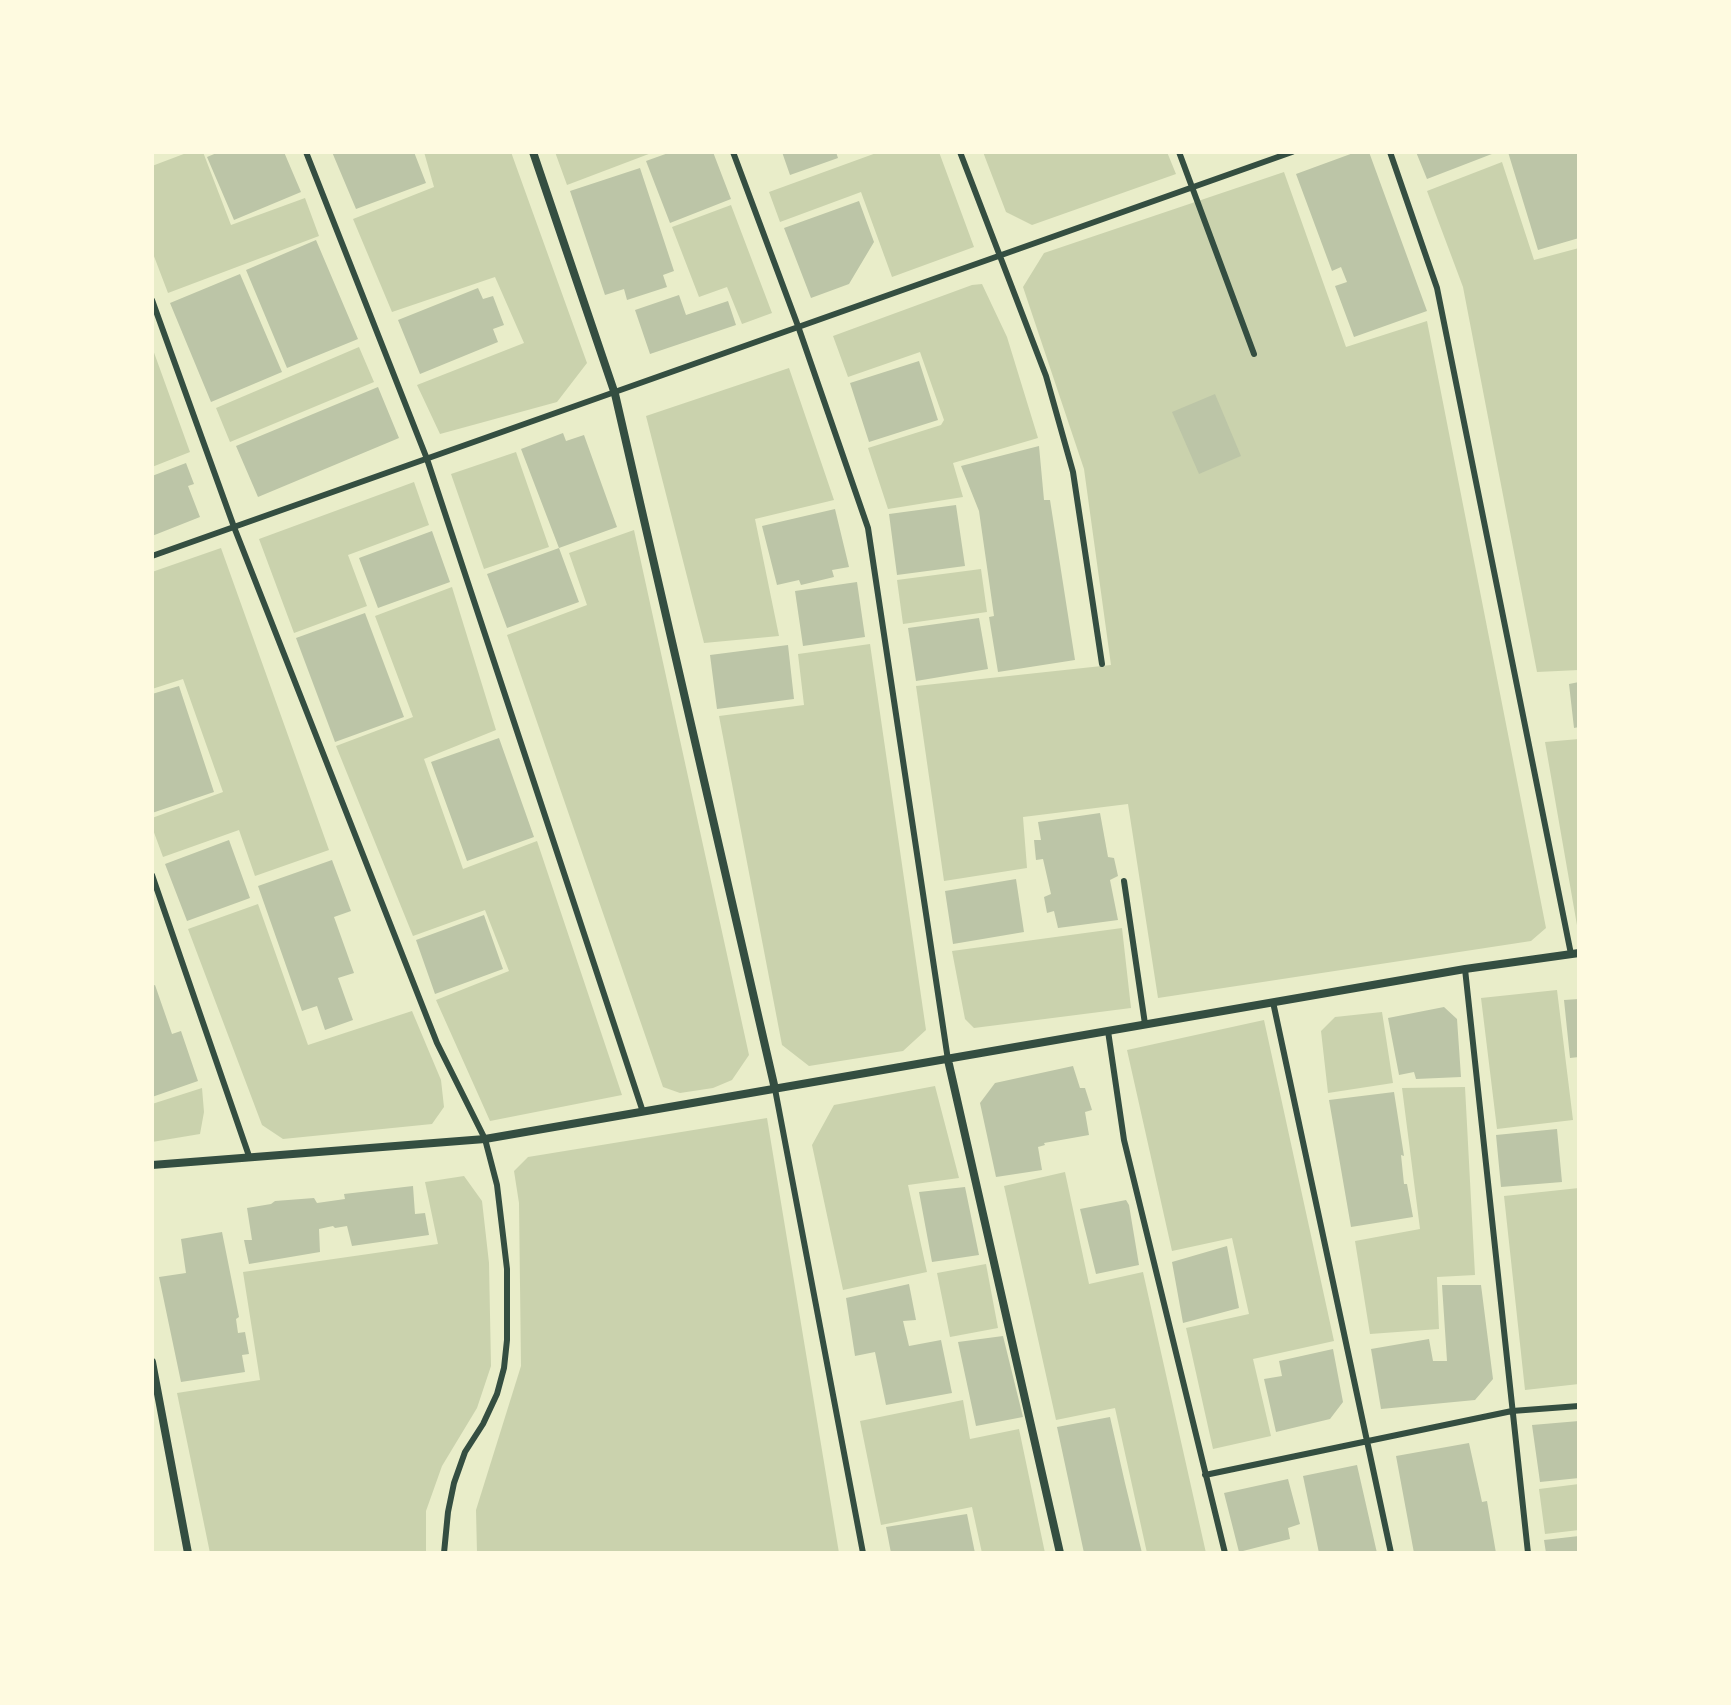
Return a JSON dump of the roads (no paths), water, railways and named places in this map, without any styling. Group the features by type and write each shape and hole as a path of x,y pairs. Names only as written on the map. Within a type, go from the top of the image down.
{"street":[{"path":"533,152 615,394 775,1089"},
{"path":"152,1165 485,1139 1465,969 1575,954"},
{"path":"948,1060 1060,1553"},
{"path":"152,1362 188,1553"}],"lane":[{"path":"306,152 427,459 643,1112"},
{"path":"733,152 868,528 948,1060"},
{"path":"960,152 1046,376 1073,472 1102,664"},
{"path":"1179,152 1254,354"},
{"path":"152,556 1292,152"},
{"path":"1390,152 1437,288 1575,954"},
{"path":"152,300 234,527 437,1043 485,1139 503,1224 507,1269 507,1340 497,1394 465,1452 454,1483 444,1553"},
{"path":"152,875 249,1156"},
{"path":"1124,881 1145,1024"},
{"path":"1465,969 1528,1553"},
{"path":"1273,1002 1391,1553"},
{"path":"1108,1031 1124,1140 1225,1553"},
{"path":"775,1089 863,1553"},
{"path":"1205,1475 1512,1411 1579,1406"}]}
